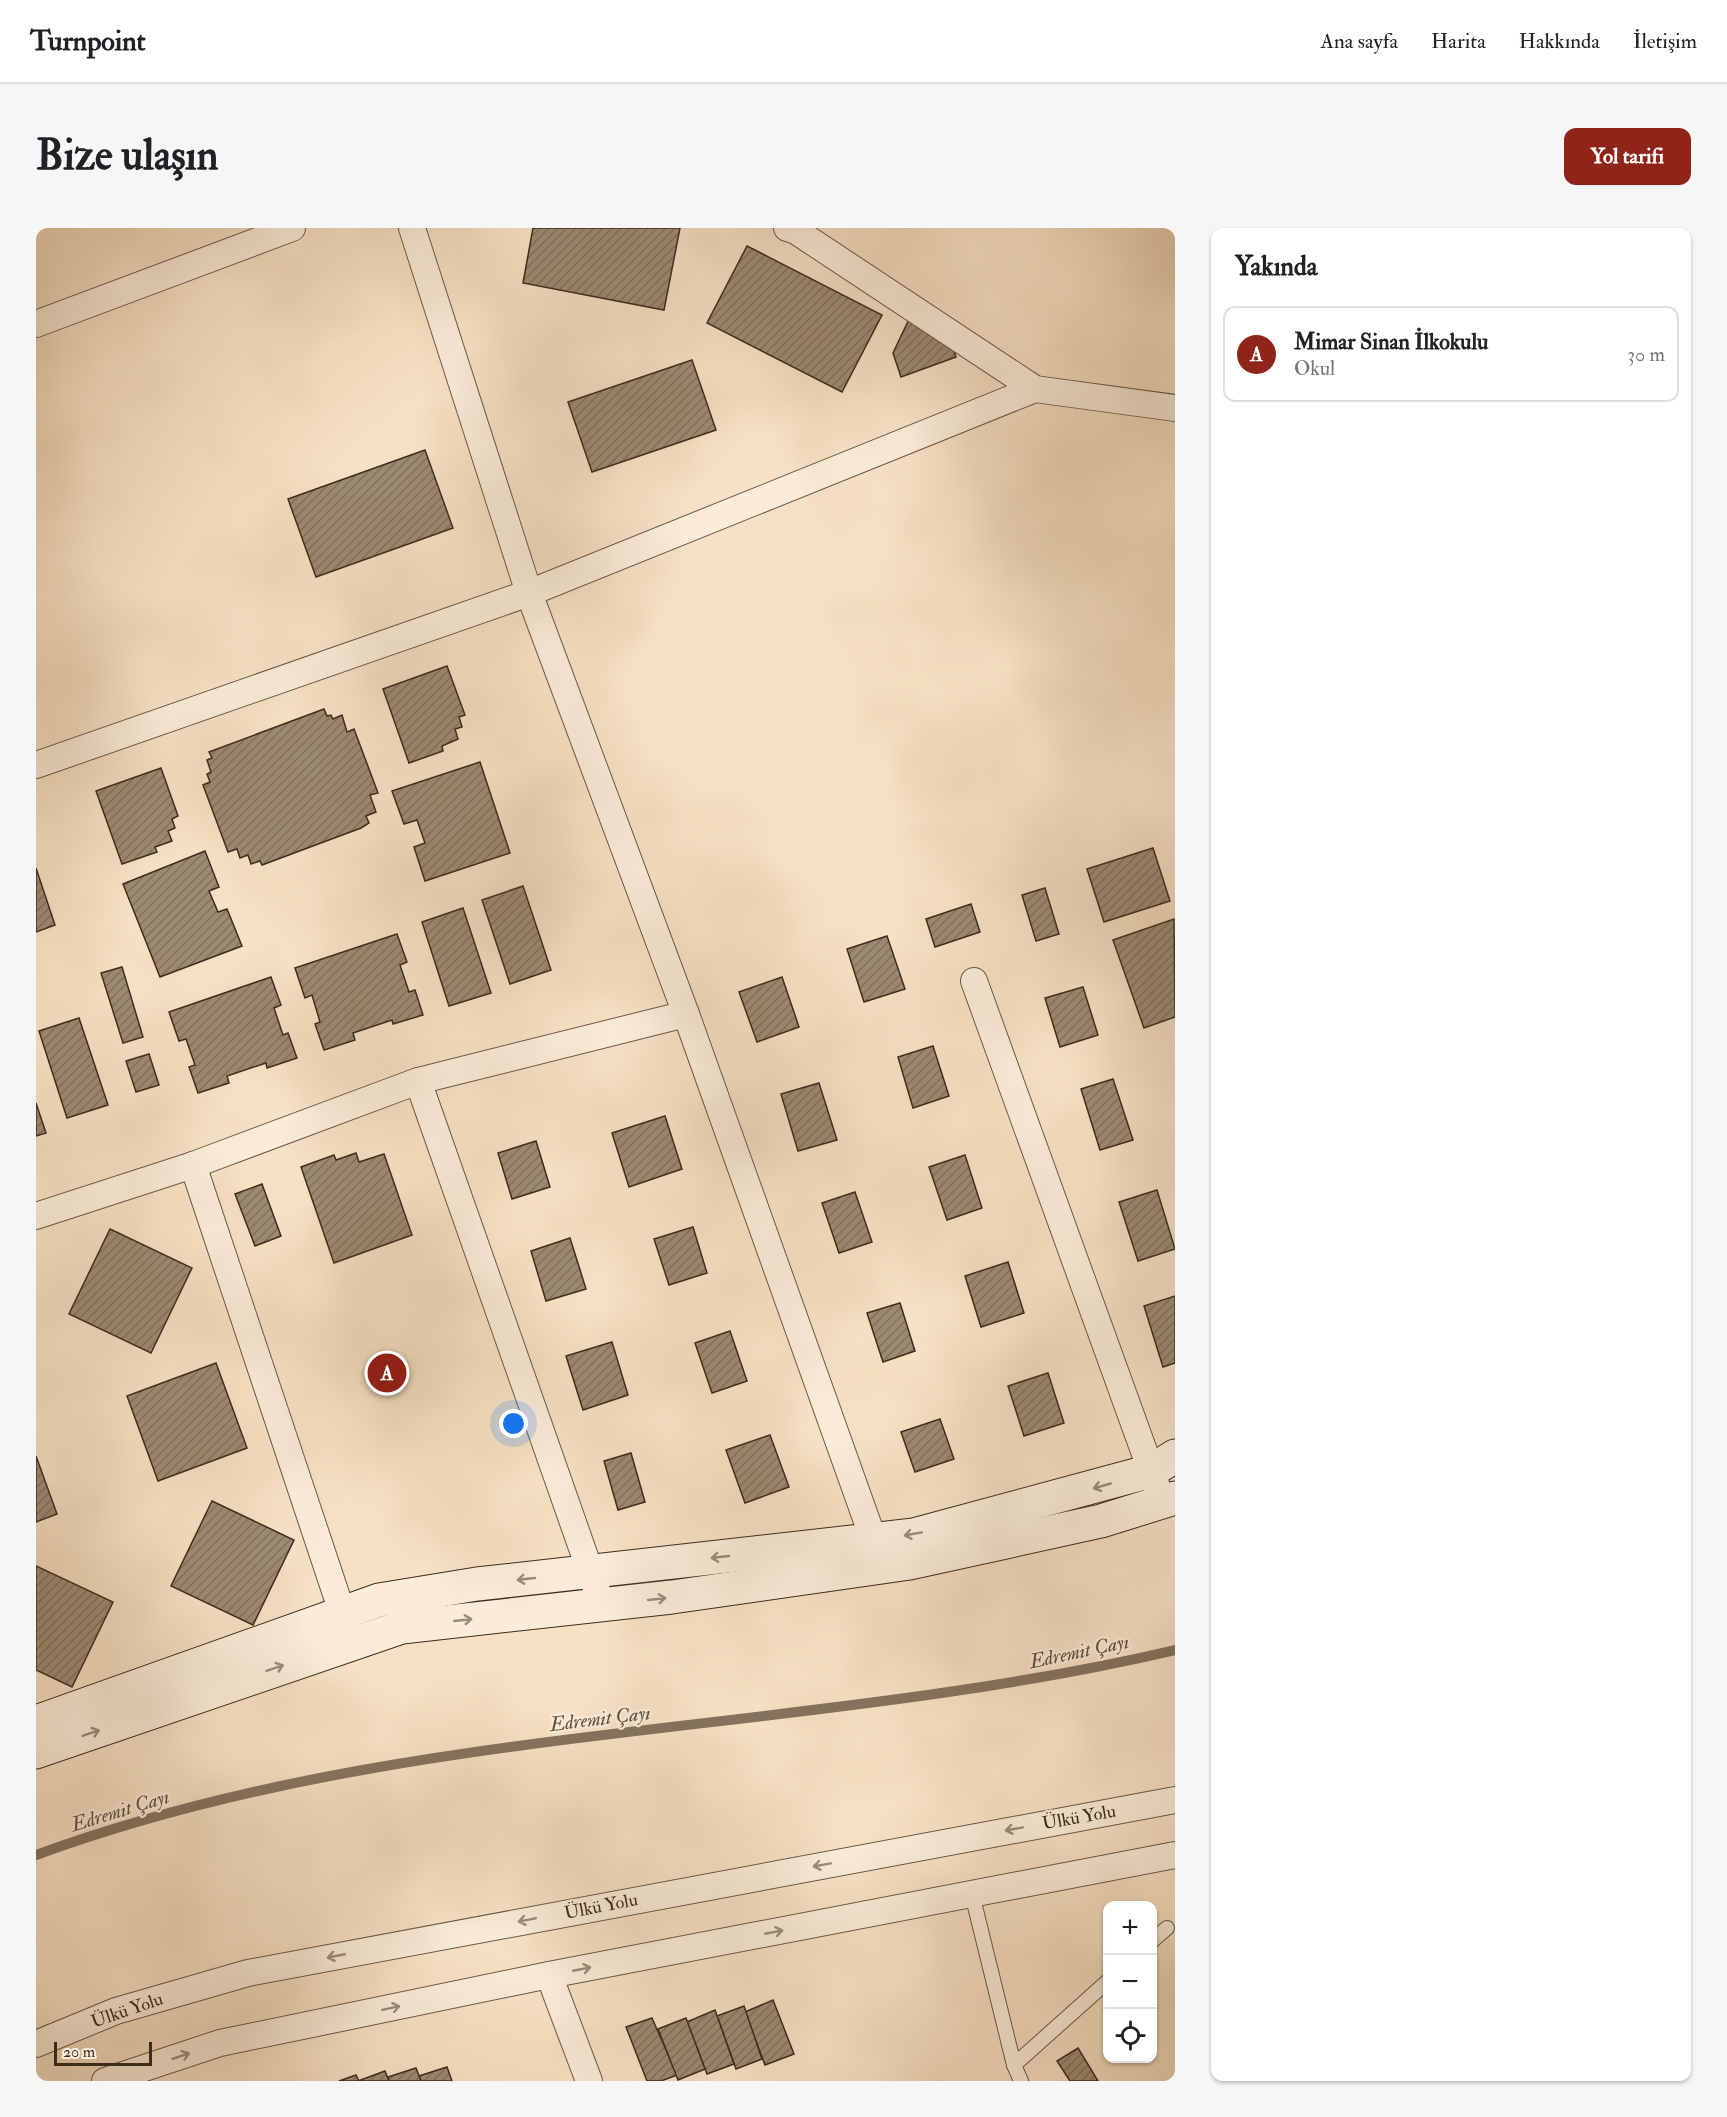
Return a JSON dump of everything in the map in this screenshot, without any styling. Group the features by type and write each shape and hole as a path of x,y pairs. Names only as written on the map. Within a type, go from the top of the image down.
{"street":[{"path":"36,324 292,228"},
{"path":"412,228 529,593 686,1014 878,1553"},
{"path":"787,228 796,231 1035,389 1175,408"},
{"path":"36,765 529,593 1035,389"},
{"path":"36,1722 347,1627 402,1626 602,1605 878,1553 1101,1521 1169,1500 1163,1464 974,981"},
{"path":"36,1216 193,1165 418,1082 686,1014"},
{"path":"418,1082 602,1605"},
{"path":"193,1165 347,1627"},
{"path":"36,1752 347,1627 379,1599 477,1584 589,1572 878,1553 914,1535 1163,1464"},
{"name":"Ülkü Yolu","path":"36,2044 116,2011 248,1973 1175,1800"},
{"path":"105,2081 220,2043 549,1975 1175,1855"},
{"path":"549,1975 589,2081"}],"lane":[{"path":"972,1894 1014,2065 1021,2081"},
{"path":"1157,1937 1167,1928"},
{"path":"1014,2065 1103,1985"}],"building":[{"path":"533,228 680,228 664,310 523,283"},
{"path":"747,246 882,315 842,392 707,323"},
{"path":"911,315 948,334 956,357 901,377 893,353"},
{"path":"692,360 716,430 592,472 568,402"},
{"path":"425,450 453,528 316,577 288,499"},
{"path":"447,666 465,715 459,717 462,727 455,729 458,739 442,746 443,751 409,763 383,689"},
{"path":"324,709 327,716 331,715 333,719 342,715 347,732 354,729 378,793 370,795 376,812 366,816 369,823 262,865 260,861 251,864 248,855 240,858 237,849 228,852 203,785 210,782 207,774 211,772 207,760 212,758 209,752"},
{"path":"480,762 510,853 425,881 414,847 425,843 417,820 404,824 392,791"},
{"path":"161,768 178,816 172,819 175,828 168,831 172,841 155,847 157,852 122,864 96,791"},
{"path":"1153,848 1170,901 1104,922 1087,869"},
{"path":"205,851 219,887 209,891 218,912 227,909 242,946 160,977 123,884"},
{"path":"36,868 55,925 36,932"},
{"path":"523,886 551,970 510,984 482,900"},
{"path":"1045,888 1059,934 1036,941 1022,895"},
{"path":"971,904 980,932 935,947 926,919"},
{"path":"463,908 491,993 449,1006 422,922"},
{"path":"1174,919 1175,1017 1144,1028 1113,940"},
{"path":"397,934 407,962 400,965 409,992 415,990 423,1015 393,1024 392,1020 353,1033 355,1040 324,1050 315,1024 320,1022 312,995 305,998 295,968"},
{"path":"887,936 905,989 864,1002 847,949"},
{"path":"122,967 143,1037 123,1043 101,973"},
{"path":"271,977 281,1005 274,1008 283,1035 288,1033 297,1058 267,1068 266,1063 227,1076 229,1083 198,1093 189,1067 195,1065 186,1039 179,1041 169,1012"},
{"path":"782,977 799,1027 757,1042 739,992"},
{"path":"1083,987 1098,1035 1060,1047 1045,998"},
{"path":"79,1018 108,1105 67,1118 39,1031"},
{"path":"933,1046 949,1096 913,1108 898,1057"},
{"path":"149,1054 159,1085 136,1092 126,1061"},
{"path":"1113,1079 1133,1140 1100,1150 1081,1089"},
{"path":"819,1083 837,1140 798,1151 781,1094"},
{"path":"36,1103 46,1133 36,1136"},
{"path":"665,1116 682,1169 629,1187 612,1133"},
{"path":"536,1141 550,1187 512,1199 498,1153"},
{"path":"356,1153 359,1162 384,1154 412,1235 334,1263 301,1167 334,1155 336,1160"},
{"path":"965,1155 982,1208 947,1220 929,1167"},
{"path":"262,1184 281,1236 255,1246 235,1194"},
{"path":"1157,1190 1175,1249 1138,1261 1119,1202"},
{"path":"855,1192 872,1242 839,1253 822,1203"},
{"path":"693,1227 707,1273 669,1285 654,1239"},
{"path":"110,1229 192,1268 151,1353 69,1314"},
{"path":"570,1238 586,1289 546,1301 531,1251"},
{"path":"1008,1262 1024,1313 981,1327 965,1276"},
{"path":"1175,1296 1175,1363 1163,1367 1144,1306"},
{"path":"900,1303 915,1351 883,1362 867,1313"},
{"path":"730,1331 747,1381 712,1393 695,1343"},
{"path":"612,1342 628,1395 583,1410 566,1356"},
{"path":"216,1363 247,1448 158,1481 127,1396"},
{"path":"1048,1373 1064,1423 1024,1436 1008,1386"},
{"path":"940,1419 954,1459 915,1472 901,1432"},
{"path":"770,1435 789,1487 745,1503 726,1450"},
{"path":"631,1453 645,1502 618,1510 604,1461"},
{"path":"36,1456 57,1514 36,1522"},
{"path":"212,1501 294,1540 253,1625 171,1586"},
{"path":"36,1566 113,1602 72,1687 36,1670"},
{"path":"773,2000 794,2054 765,2065 745,2012"},
{"path":"744,2006 762,2059 736,2069 717,2016"},
{"path":"715,2010 734,2064 707,2074 687,2022"},
{"path":"652,2018 677,2075 661,2081 647,2081 626,2027"},
{"path":"686,2018 705,2069 678,2080 658,2029"},
{"path":"1078,2048 1098,2081 1070,2081 1057,2061"},
{"path":"447,2067 452,2081 421,2081 419,2076"},
{"path":"416,2068 421,2081 389,2081 388,2077"},
{"path":"385,2071 389,2081 358,2081"},
{"path":"356,2075 359,2081 339,2081"}],"waterway":[{"name":"Edremit Çayı","path":"36,1855 175,1811 315,1779 458,1754 889,1700 1033,1679 1175,1650"}],"place":[{"name":"Mimar Sinan İlkokulu","path":"387,1373"}]}
